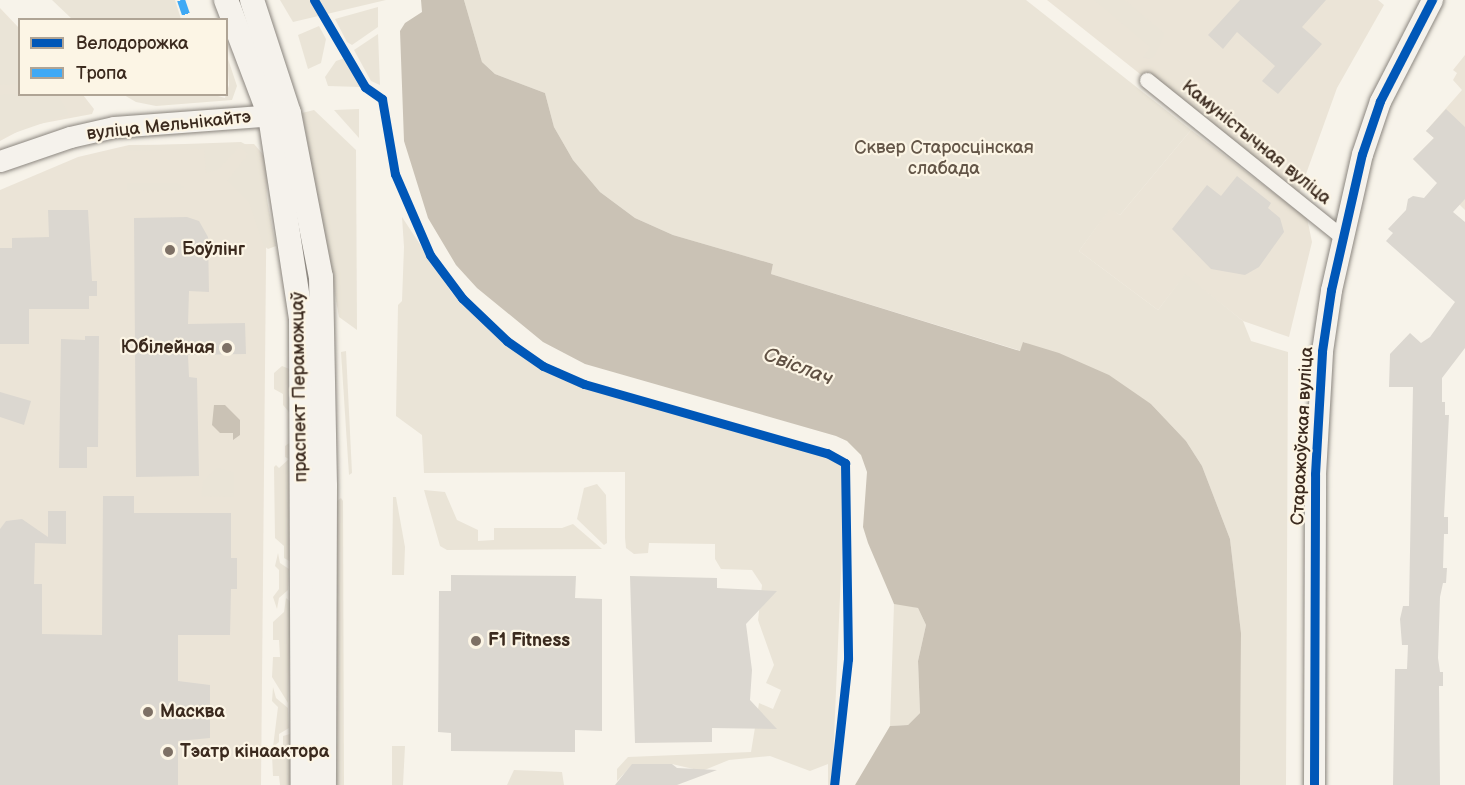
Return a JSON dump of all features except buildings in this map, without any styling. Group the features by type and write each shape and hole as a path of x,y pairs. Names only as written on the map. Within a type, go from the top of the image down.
{"main road":[{"name":"праспект Пераможцаў","path":"226,0 279,115 301,318 303,785"},
{"name":"праспект Пераможцаў","path":"252,0 279,115 312,225 324,323 324,785"},
{"name":"Старажоўская вуліца","path":"1314,785 1317,411 1322,351 1341,237 1352,188 1380,101 1432,0"},
{"name":"вуліца Мельнікайтэ","path":"0,161 70,137 114,128 279,115"}],"street":[{"name":"Камуністычная вуліца","path":"1148,80 1341,237"}],"shaded area":[{"path":"1047,0 1378,0 1384,5 1337,88 1297,199"},
{"path":"0,8 18,27 18,96 84,96 94,109 92,114 28,126 0,141"},
{"path":"1465,55 1465,210 1413,159 1434,138 1426,131 1462,90 1453,80 1457,73 1453,70"},
{"path":"1191,130 1307,218 1312,242 1289,337 1243,321 1185,275 1158,310 1079,251 1110,208 1120,215"},
{"path":"254,144 267,159 261,785 0,785 0,190 78,157 129,145"}],"green space":[{"path":"52,0 175,0 181,18 71,18"},
{"path":"280,0 386,0 293,22"},
{"name":"Сквер Старосцінская слабада","path":"464,0 1026,0 1191,130 1120,215 1110,209 1079,251 1158,310 1185,274 1243,321 1251,341 1288,352 1286,785 1240,785 1241,633 1230,539 1202,466 1186,441 1151,404 1024,342 1021,351 771,274 773,264 673,235 635,218 600,192 573,160 554,127 545,93 495,74 482,62"},
{"path":"1094,0 1125,0 1165,34 1155,56 1150,59 1143,57 1150,47"},
{"path":"378,7 378,27 352,45 347,42 335,19"},
{"path":"0,10 18,29 18,84 0,85"},
{"path":"319,26 326,39 321,63 308,69 298,35"},
{"path":"378,34 380,85 371,81 354,50"},
{"path":"345,58 361,87 328,86 325,77 336,61"},
{"path":"228,59 237,86 232,100 156,106 136,102 126,96 218,96 225,98 228,96"},
{"path":"3,94 59,96 69,114 0,138 0,96"},
{"path":"359,109 359,138 334,110"},
{"path":"314,110 356,150 357,330 339,317 302,113"},
{"path":"241,142 256,150 259,158 276,246 268,249 263,245 249,203 227,181 248,154 239,147 218,170 206,173 204,149 127,151 129,146"},
{"path":"127,183 178,183 184,187 178,191 127,190"},
{"path":"402,217 452,293 505,343 536,366 596,390 833,459 842,465 845,479 832,785 828,785 828,764 810,771 770,756 729,760 702,771 672,764 633,764 617,781 617,769 628,757 751,752 759,703 773,709 781,690 766,683 774,665 758,620 762,585 752,570 721,569 715,559 715,544 649,543 648,553 634,554 626,548 625,472 424,473 422,435 396,416 398,305 402,301 404,247"},
{"path":"346,351 352,473 349,475 341,352"},
{"path":"282,366 292,370 290,413 283,405 283,394 274,389 274,373"},
{"path":"292,441 291,562 284,558 284,546 275,538 274,467 276,465 279,468 289,459 285,457 285,446"},
{"path":"217,468 234,472 234,497 201,496 203,481"},
{"path":"597,484 606,495 607,543 604,545 577,519 584,488"},
{"path":"424,490 445,492 457,520 478,530 478,541 494,540 494,528 562,528 573,524 602,549 447,550 440,546"},
{"path":"393,497 396,497 405,547 404,575 392,575"},
{"path":"341,498 343,501 344,785 337,785 337,501"},
{"path":"278,553 280,563 289,569 288,590 279,598 277,609 273,597 279,589 279,570 275,566"},
{"path":"286,598 291,602 288,703 272,677 273,657 280,657 279,640 273,640 273,622 284,612"},
{"path":"894,604 918,608 926,625 918,661 920,713 908,725 890,726"},
{"path":"273,687 276,698 288,708 289,728 279,734 279,742 273,747 278,707 272,701"},
{"path":"290,734 290,785 280,785 279,776 273,776 272,755 283,746 283,736"},
{"path":"392,746 405,746 403,785 392,785"},
{"path":"514,770 562,772 564,785 507,785"}],"water":[{"name":"Свіслач","path":"421,0 464,0 482,62 495,74 545,93 554,127 573,160 600,192 635,218 673,235 773,264 771,274 1020,351 1023,342 1059,353 1109,375 1151,404 1186,441 1202,466 1230,539 1241,633 1240,785 855,785 890,726 908,725 920,713 918,661 926,625 918,608 894,604 868,543 863,527 867,472 861,455 847,441 836,436 585,364 543,342 477,288 456,265 428,218 404,141 400,31 405,23 422,12"},
{"path":"214,405 225,405 240,420 240,435 233,440 233,433 220,433 212,425"}],"marked path":[{"path":"181,0 187,18"}],"cycle path":[{"path":"314,0 365,87 382,99 395,174 430,255 462,298 507,341 543,366 584,384 827,453 845,463 848,659 834,785"},
{"path":"1314,785 1315,474 1322,351 1331,290 1362,154 1380,101 1432,0"}],"place":[{"name":"Боўлінг","path":"170,250"},
{"name":"Юбілейная","path":"227,348"},
{"name":"F1 Fitness","path":"476,641"},
{"name":"Масква","path":"148,712"},
{"name":"Тэатр кінаактора","path":"168,752"}]}
